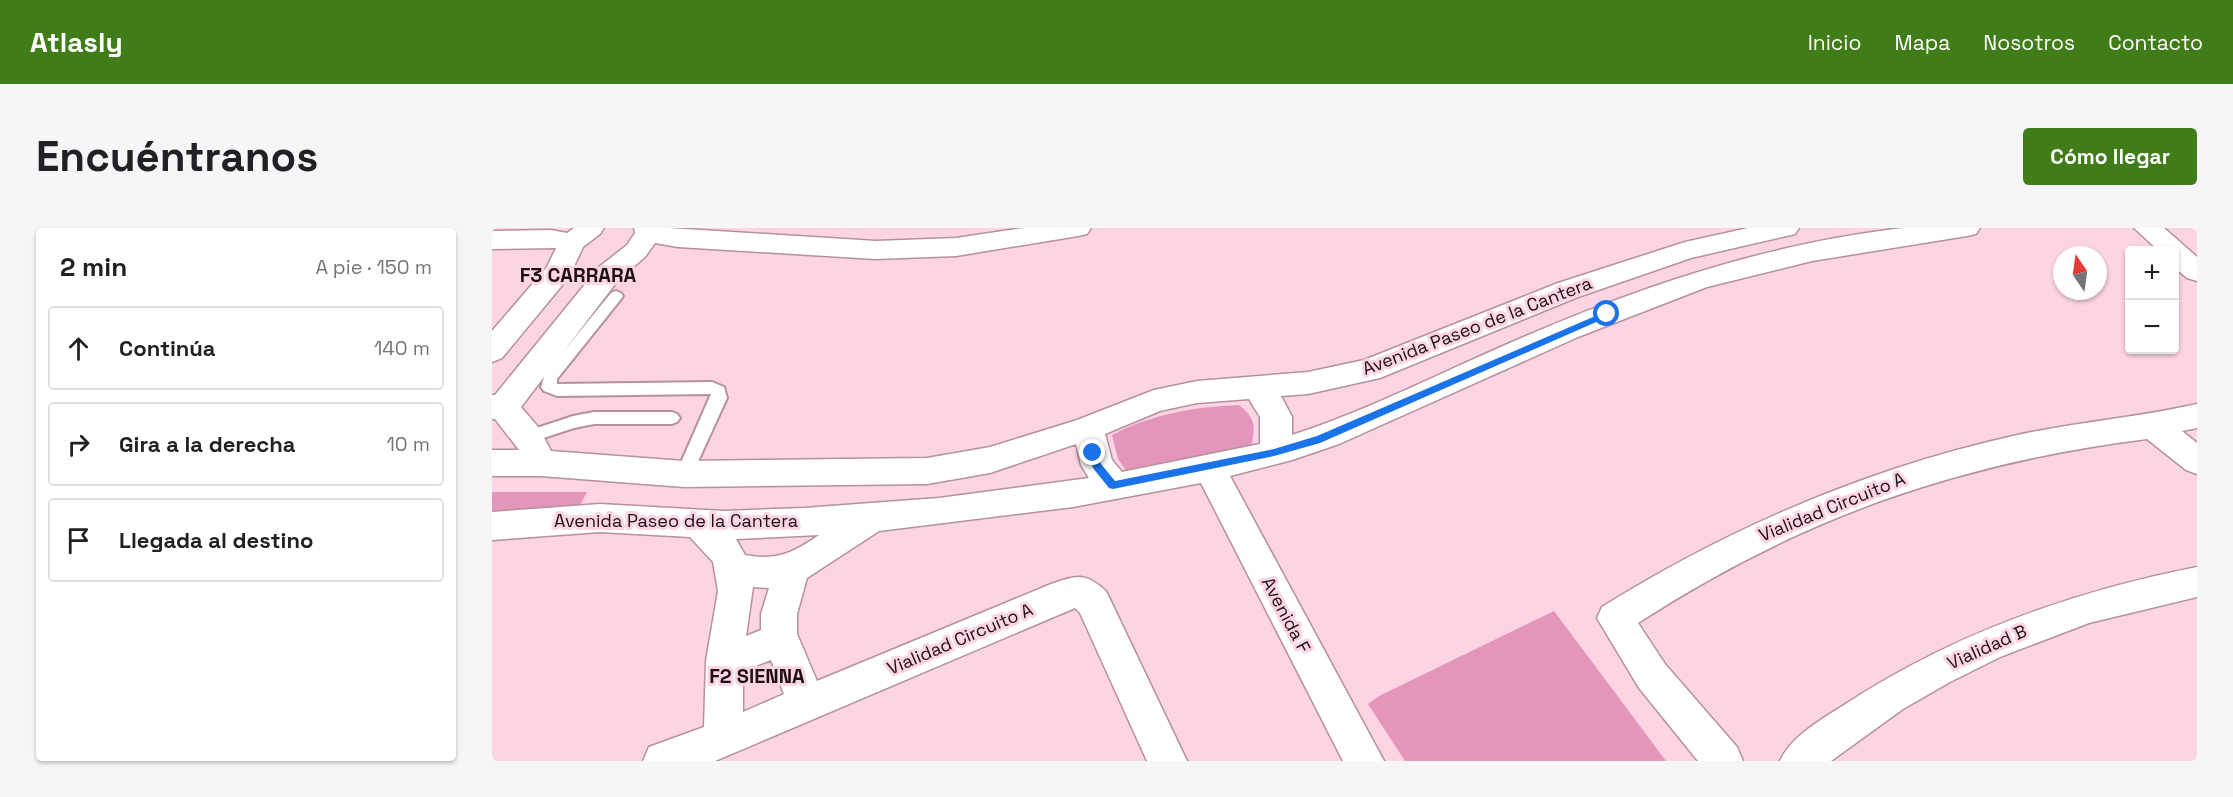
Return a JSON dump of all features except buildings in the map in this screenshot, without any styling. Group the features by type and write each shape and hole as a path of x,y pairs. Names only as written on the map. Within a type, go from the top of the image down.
{"street":[{"name":"Avenida Paseo de la Cantera","path":"492,463 535,450 684,474 927,471 990,460 1088,428 1154,400 1197,392 1308,383 1369,370 1590,282 1685,251 1786,228"},
{"name":"Avenida Paseo de la Cantera","path":"492,526 562,518 636,519 732,525 870,519 1011,504 1209,467 1320,439 1596,318 1664,291 1727,273 1810,254 1967,228"},
{"path":"2147,228 2168,246"},
{"path":"2180,228 2197,244"},
{"path":"577,233 578,250 596,255 644,237 683,233 876,250 956,247 1068,229"},
{"path":"492,240 551,239 577,233"},
{"path":"492,351 559,271 577,233"},
{"path":"535,450 498,407 603,296 609,273 644,237"},
{"path":"2179,256 2197,272"},
{"path":"539,295 603,296"},
{"path":"1257,388 1273,406 1277,423 1274,452"},
{"path":"2153,426 2197,416"},
{"path":"2153,426 2197,461"},
{"name":"Vialidad Circuito A","path":"1723,761 1652,676 1614,618 1724,553 1809,512 1912,475 2010,449 2153,426"},
{"path":"1088,428 1097,465 1113,486"},
{"name":"Avenida F","path":"1209,467 1364,761"},
{"path":"733,567 752,573 782,572 815,555 870,519"},
{"path":"699,524 726,552 733,567 736,591 725,661 723,739"},
{"path":"792,567 779,614 781,639 807,703"},
{"name":"Vialidad B","path":"1800,761 1829,736 1906,685 1985,645 2067,613 2152,590 2197,582"},
{"name":"Vialidad Circuito A","path":"663,761 723,739 1064,595 1081,591 1093,602 1156,757"},
{"path":"725,661 781,639"}],"lane":[{"path":"603,296 550,378 549,387 557,390 712,388 719,392 719,398 684,474"},
{"path":"535,450 573,422 594,418 672,418"}],"shaded area":[{"path":"1239,405 1252,419 1251,449 1131,478 1118,459 1112,435 1127,428 1174,413"},
{"path":"492,492 587,492 579,507 492,518"},
{"path":"1554,611 1666,761 1405,761 1368,704 1379,696"}],"district":[{"name":"F3 CARRARA","path":"578,275"},
{"name":"F2 SIENNA","path":"757,676"}],"route":[{"path":"1093,453 1097,465 1113,486 1274,452 1320,439 1607,314"}]}
